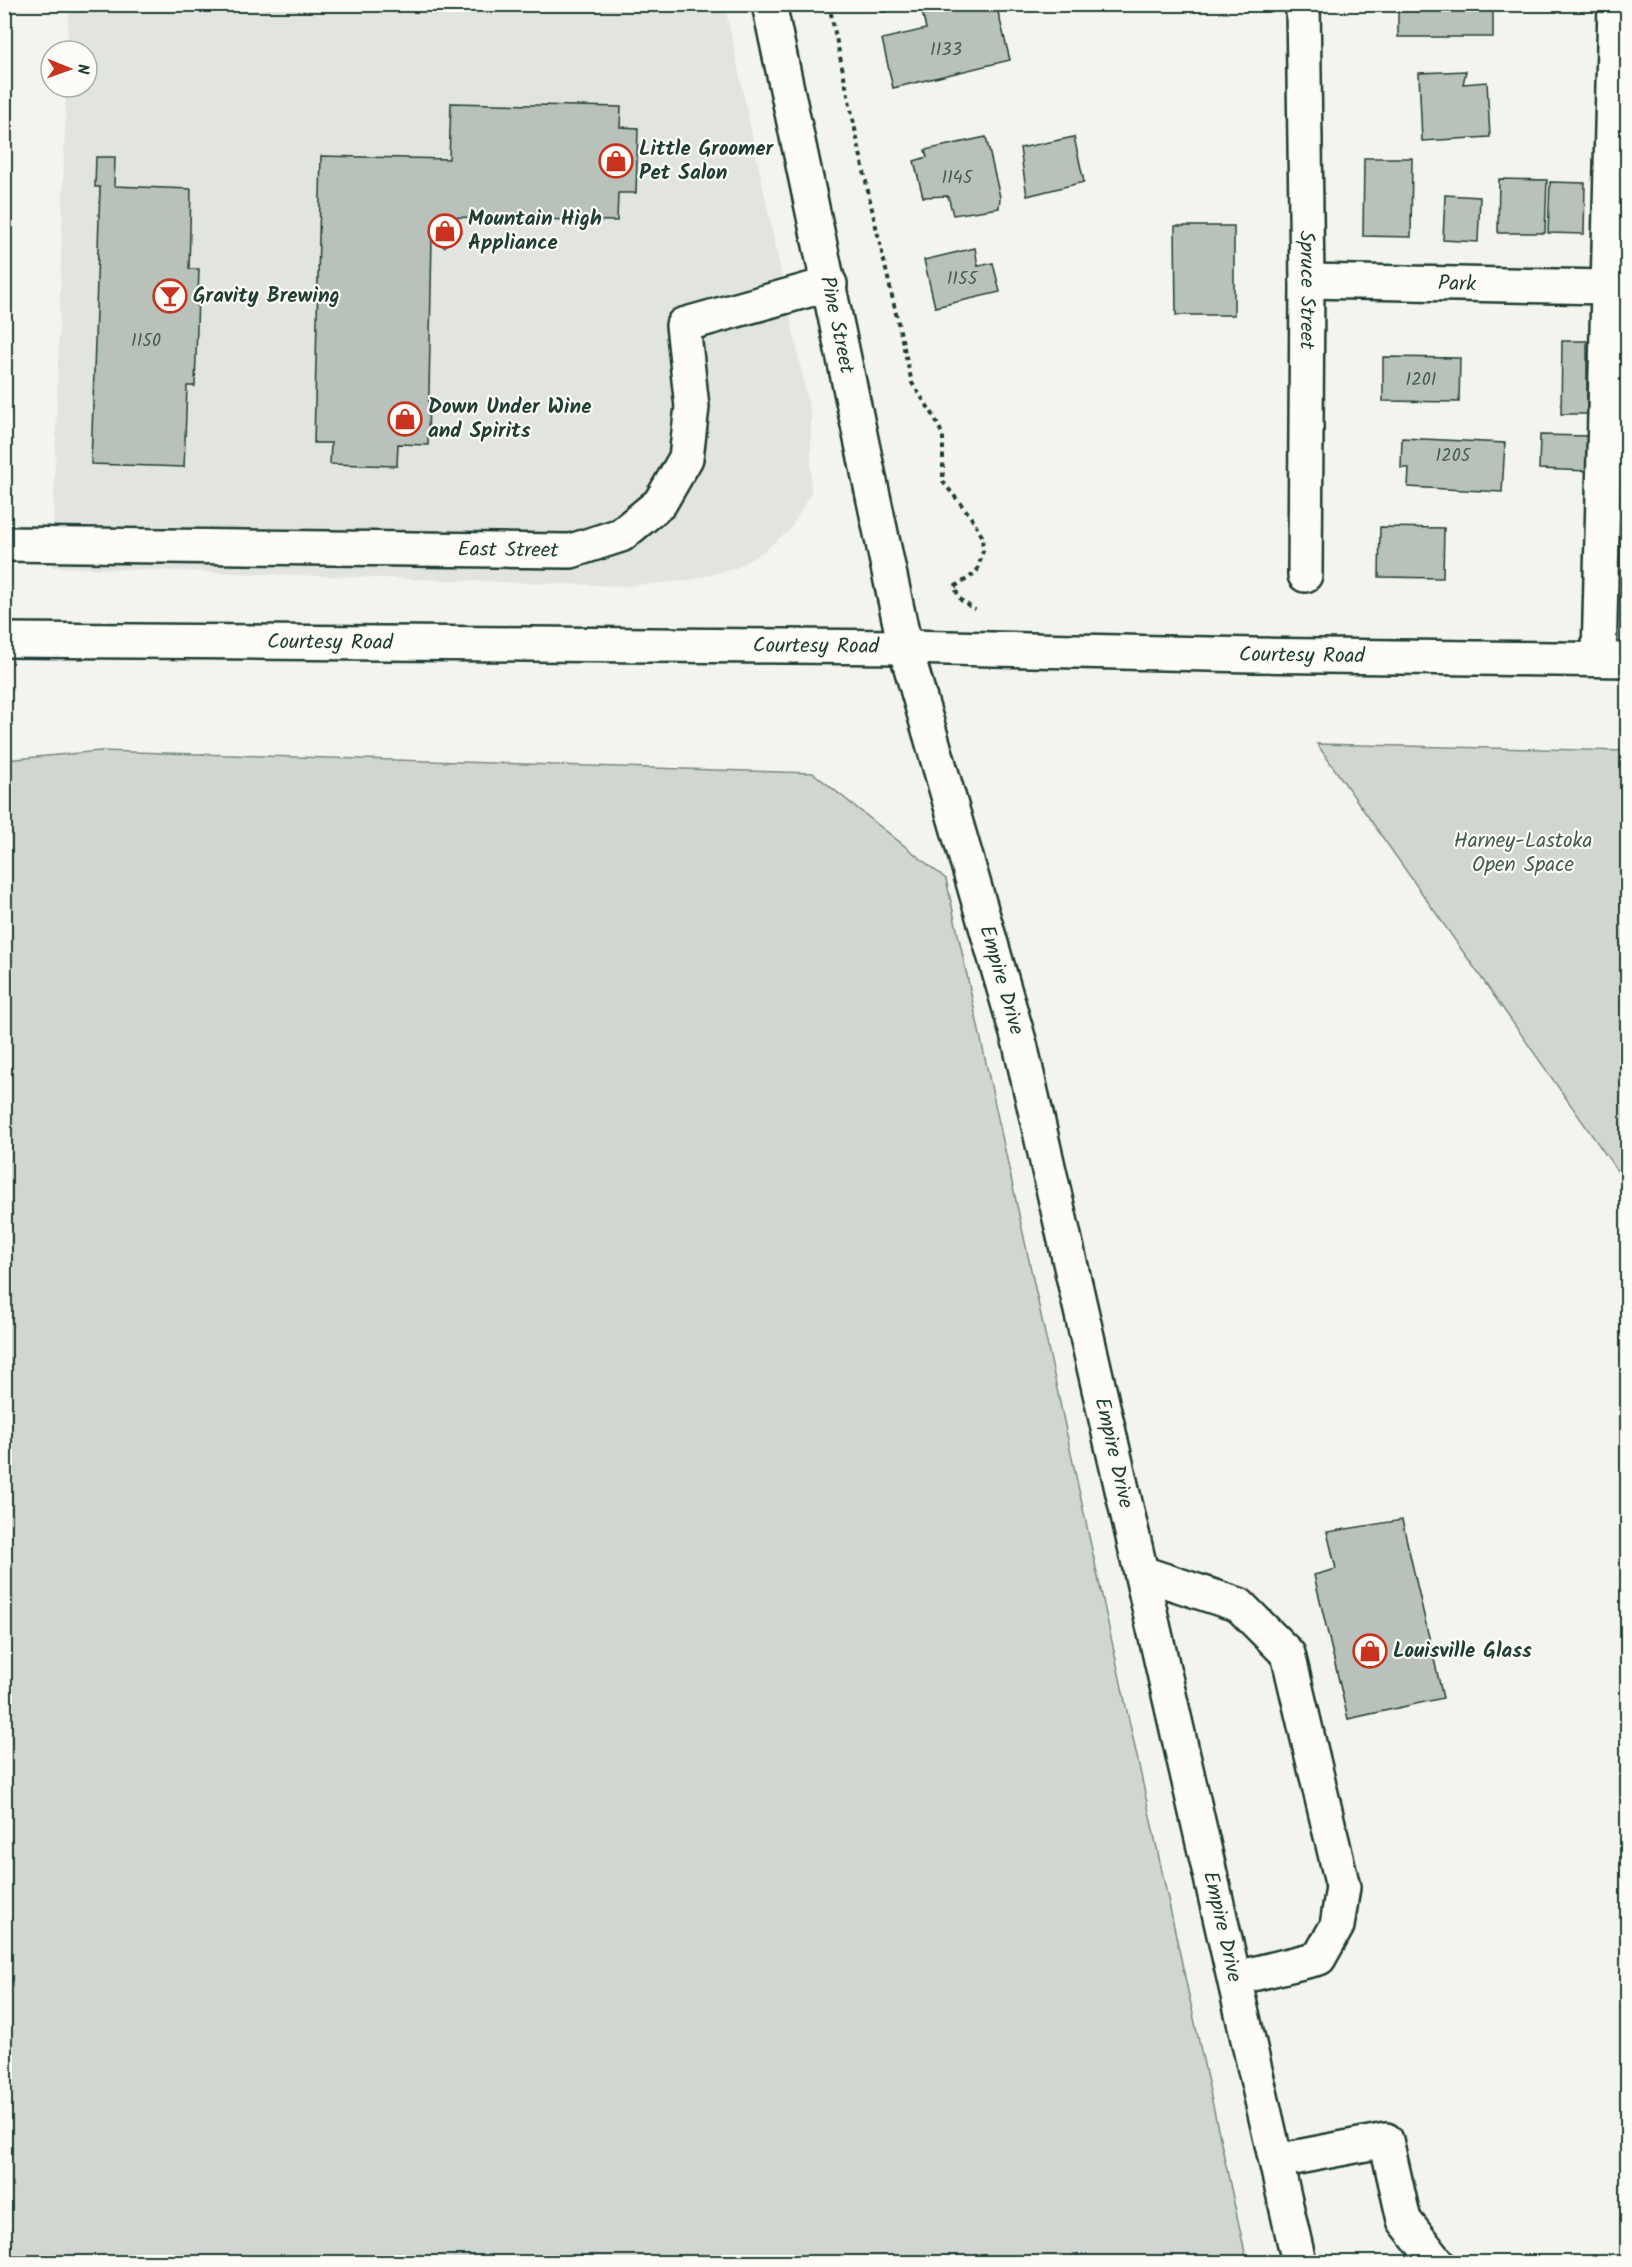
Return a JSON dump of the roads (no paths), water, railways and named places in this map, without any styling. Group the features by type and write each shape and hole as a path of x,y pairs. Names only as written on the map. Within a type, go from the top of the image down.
{"street":[{"name":"Pine Street","path":"769,4 905,647"},
{"name":"Spruce Street","path":"1304,4 1307,281 1305,575"},
{"path":"1613,660 1608,287 1615,4"},
{"name":"Park","path":"1307,281 1608,287"},
{"name":"East Street","path":"4,544 571,551 621,535 660,503 686,458 692,407 683,325 830,284"},
{"name":"Courtesy Road","path":"4,640 905,647 1613,660"},
{"name":"Empire Drive","path":"905,647 1020,1044 1236,1978 1299,2262"},
{"path":"1142,1573 1239,1605 1288,1654 1343,1887 1337,1926 1319,1958 1236,1978"},
{"path":"1276,2161 1386,2140 1404,2220 1437,2262"}],"place":[{"name":"Little Groomer Pet Salon","path":"616,161"},
{"name":"Mountain High Appliance","path":"445,231"},
{"name":"Gravity Brewing","path":"170,296"},
{"name":"Down Under Wine and Spirits","path":"405,419"},
{"name":"Louisville Glass","path":"1370,1651"}],"park label":[{"name":"Harney-Lastoka Open Space","path":"1523,853"}]}
